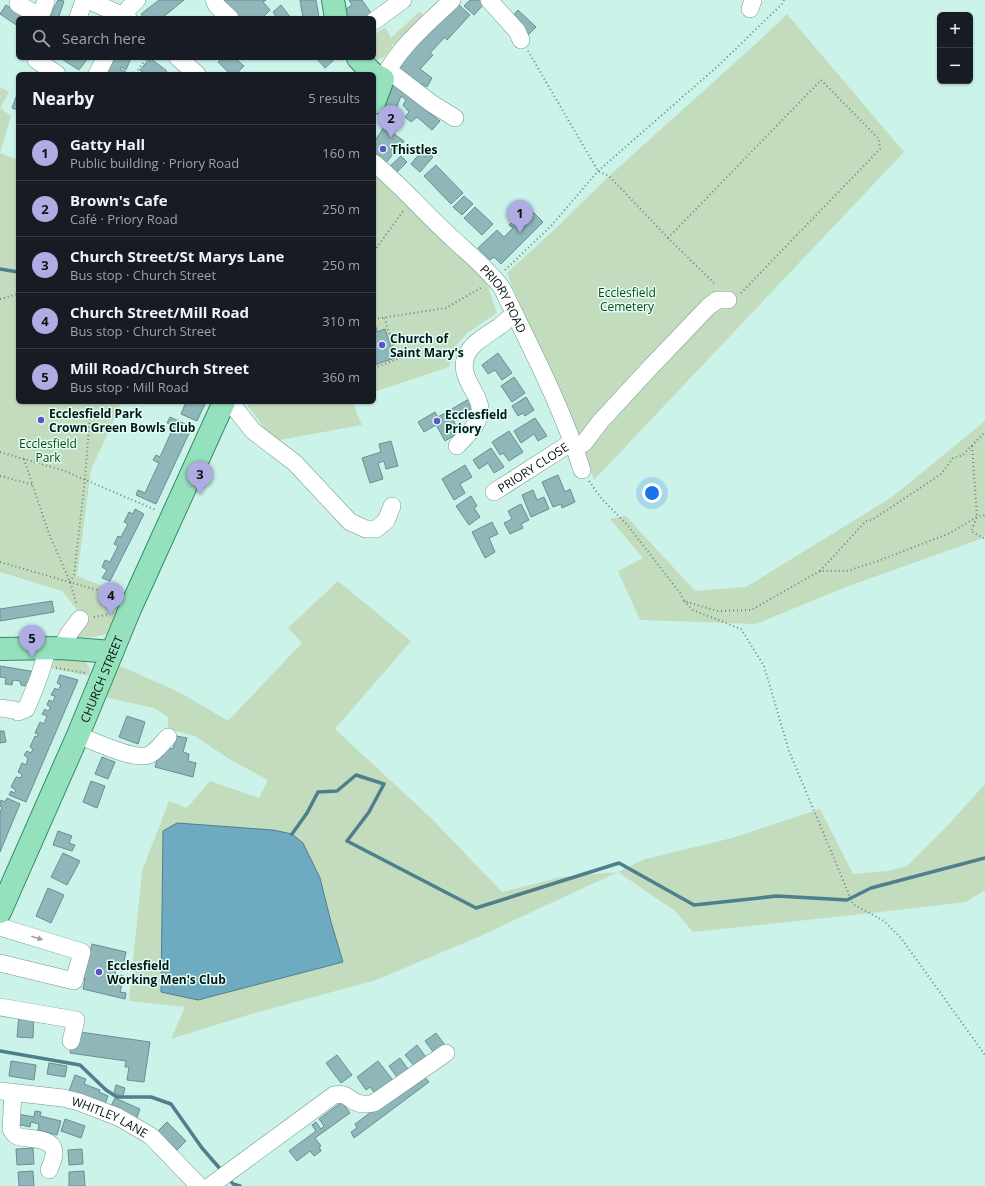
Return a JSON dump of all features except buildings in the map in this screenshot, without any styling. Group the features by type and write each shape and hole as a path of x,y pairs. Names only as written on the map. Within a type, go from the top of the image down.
{"main road":[{"path":"333,0 336,16"},
{"path":"361,60 379,74 376,91"},
{"name":"CHURCH STREET","path":"0,912 5,885 78,735 132,605 223,404"},
{"path":"0,649 51,654 112,652"}],"street":[{"path":"18,4 38,14 43,10 46,0"},
{"path":"79,16 84,0"},
{"path":"88,0 123,16 137,0"},
{"path":"214,0 217,6 228,16"},
{"path":"376,20 403,0"},
{"path":"452,0 379,74 455,118"},
{"path":"489,0 517,31 521,40"},
{"path":"36,60 53,72"},
{"path":"98,72 103,60"},
{"path":"180,60 195,72"},
{"name":"PRIORY ROAD","path":"376,165 496,279 502,288 548,382 574,445 582,470"},
{"name":"PRIORY CLOSE","path":"494,492 574,445 584,443 600,422 708,307 717,300 728,300"},
{"path":"457,446 476,424 480,411 478,397 466,377 464,367 467,355 478,341 502,325 514,314"},
{"path":"232,404 253,430 295,463 350,522 366,529 376,529 386,521 392,506"},
{"path":"0,708 18,712 26,709 51,654 80,619"},
{"path":"78,735 136,756 150,754 160,747 168,737"},
{"path":"0,927 82,952 74,981 0,963"},
{"path":"0,1007 76,1020 70,1041"},
{"path":"210,1186 334,1094 349,1096 356,1102 365,1104 374,1103 446,1053"},
{"path":"6,1091 11,1129 13,1133 17,1136 34,1138 46,1142 52,1147 54,1152 49,1170"},
{"name":"WHITLEY LANE","path":"6,1091 63,1098 79,1102 118,1117 152,1136 198,1186"}],"path":[{"path":"376,319 446,308 496,279 551,226 598,171 718,66 782,4 784,0"},
{"path":"521,40 598,171 609,176 668,238 724,293 730,304 880,149 879,139 821,80 668,238"},
{"path":"138,72 145,60"},
{"path":"376,248 412,199"},
{"path":"0,299 16,295"},
{"path":"376,367 398,360 384,317"},
{"path":"70,582 74,575 85,479 91,404"},
{"path":"684,601 717,611 751,610 820,571 866,521 872,520 941,474 953,458 963,455 985,432"},
{"path":"972,446 977,517 971,531 985,539"},
{"path":"0,452 62,470 172,517"},
{"path":"24,459 34,485 48,531 77,601 80,619 132,605"},
{"path":"582,470 601,498 629,527 680,593 684,601 693,610 741,629 764,666 789,751 852,904 884,921 901,938 985,1054"},
{"path":"0,476 34,485"},
{"path":"820,571 847,571 878,561 950,533 977,517 985,515"},
{"path":"0,562 70,582 132,605"},
{"path":"51,654 102,676"}],"green space":[{"path":"420,11 423,15 394,45 393,44 386,55 375,62 372,60 376,60 376,34 385,27 391,38"},
{"name":"Ecclesfield Cemetery","path":"787,14 904,152 594,480 566,407 507,273 554,230 609,176"},
{"path":"0,87 9,92 0,108"},
{"path":"0,108 11,116 0,153"},
{"name":"Ecclesfield Park","path":"0,153 16,159 16,404 121,404 91,470 77,576 125,595 106,634 94,637 73,638 84,618 62,591 0,572"},
{"path":"376,175 486,281 497,313 467,333 454,348 449,367 376,391"},
{"path":"246,404 353,404 362,425 274,441"},
{"path":"985,421 985,536 983,538 846,587 756,624 640,620 618,571 643,558 610,519 626,516 695,591 746,587 892,497"},
{"path":"338,581 411,641 335,729 431,818 502,892 561,877 618,872 478,937 376,980 248,1015 171,1039 185,1007 129,1001 142,871 169,801 187,808 210,781 259,798 268,780 229,759 195,736 168,729 168,717 154,708 104,697 120,666 181,693 228,721 302,643 288,628"},
{"path":"58,657 83,660 89,666 90,676 49,668"},
{"path":"985,785 985,890 966,902 693,932 675,911 618,872 645,859 732,838 820,809 853,874 887,871 907,866"}],"water":[{"path":"177,823 273,830 292,834 303,843 320,878 343,962 198,1000 161,992 163,831"}],"waterway":[{"path":"0,269 16,272"},
{"path":"292,834 307,813 318,792 337,791 356,775 384,784 369,812 347,841 476,908 619,863 694,905 777,896 847,900 871,888 985,858"},
{"path":"0,1051 80,1065 106,1090 117,1097 151,1097 171,1104 202,1148 222,1171"},
{"path":"228,1178 233,1184 240,1186"}],"place":[{"name":"Brown's Cafe","path":"391,138"},
{"name":"Thistles","path":"383,149"},
{"name":"Gatty Hall","path":"520,233"},
{"name":"Church of Saint Mary's","path":"382,345"},
{"name":"Ecclesfield Park Crown Green Bowls Club","path":"41,420"},
{"name":"Ecclesfield Priory","path":"437,421"},
{"name":"Church Street/St Marys Lane","path":"200,494"},
{"name":"Church Street/Mill Road","path":"111,615"},
{"name":"Mill Road/Church Street","path":"32,658"},
{"name":"Ecclesfield Working Men's Club","path":"99,972"}]}
